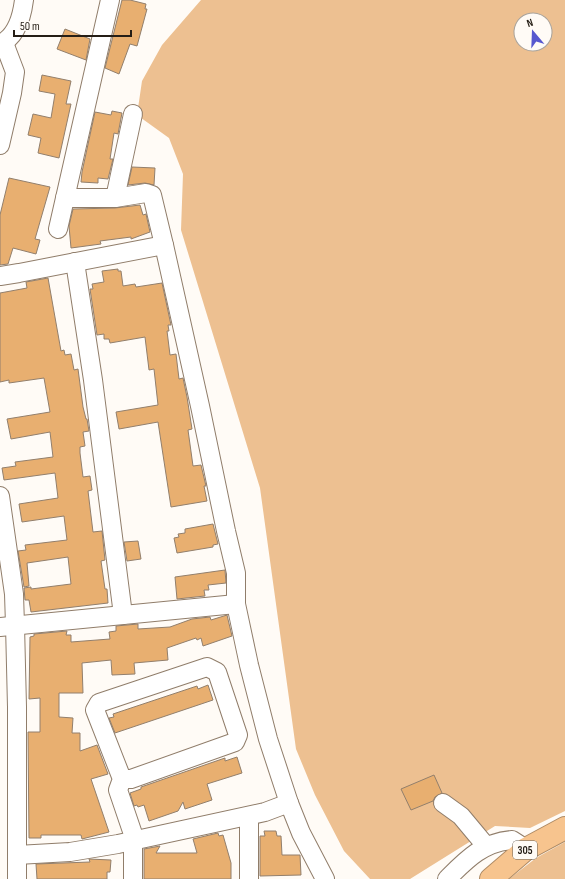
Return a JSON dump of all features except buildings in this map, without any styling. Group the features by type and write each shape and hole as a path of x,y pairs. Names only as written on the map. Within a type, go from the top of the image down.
{"highway":[{"name":"305","path":"491,879 526,849 565,828"}],"street":[{"path":"0,145 12,94 15,72 2,43 14,33 22,12 24,0"},
{"path":"58,229 110,0"},
{"path":"114,198 133,114"},
{"path":"65,198 114,198 146,193 152,195 236,572 236,604 249,665 268,739 289,802 302,833 325,879"},
{"path":"0,276 164,245"},
{"path":"75,262 93,380 123,615"},
{"path":"0,496 14,594 8,626 18,855 17,879"},
{"path":"8,626 236,604"},
{"path":"122,779 132,779 235,742 238,734 217,672 207,667 99,703 95,710 122,779 118,790 134,840 133,879"},
{"path":"18,855 70,852 134,840 249,816 265,812 289,802"},
{"path":"443,803 461,816 486,846"},
{"path":"249,816 249,879"},
{"path":"447,879 475,853 495,842 512,840 526,849"}],"shaded area":[{"path":"201,0 565,0 565,811 530,828 495,826 410,879 370,879 344,851 315,795 296,749 260,488 181,230 183,174 169,138 137,115 142,81 162,45"},
{"path":"565,842 565,879 509,879 536,858"}]}
